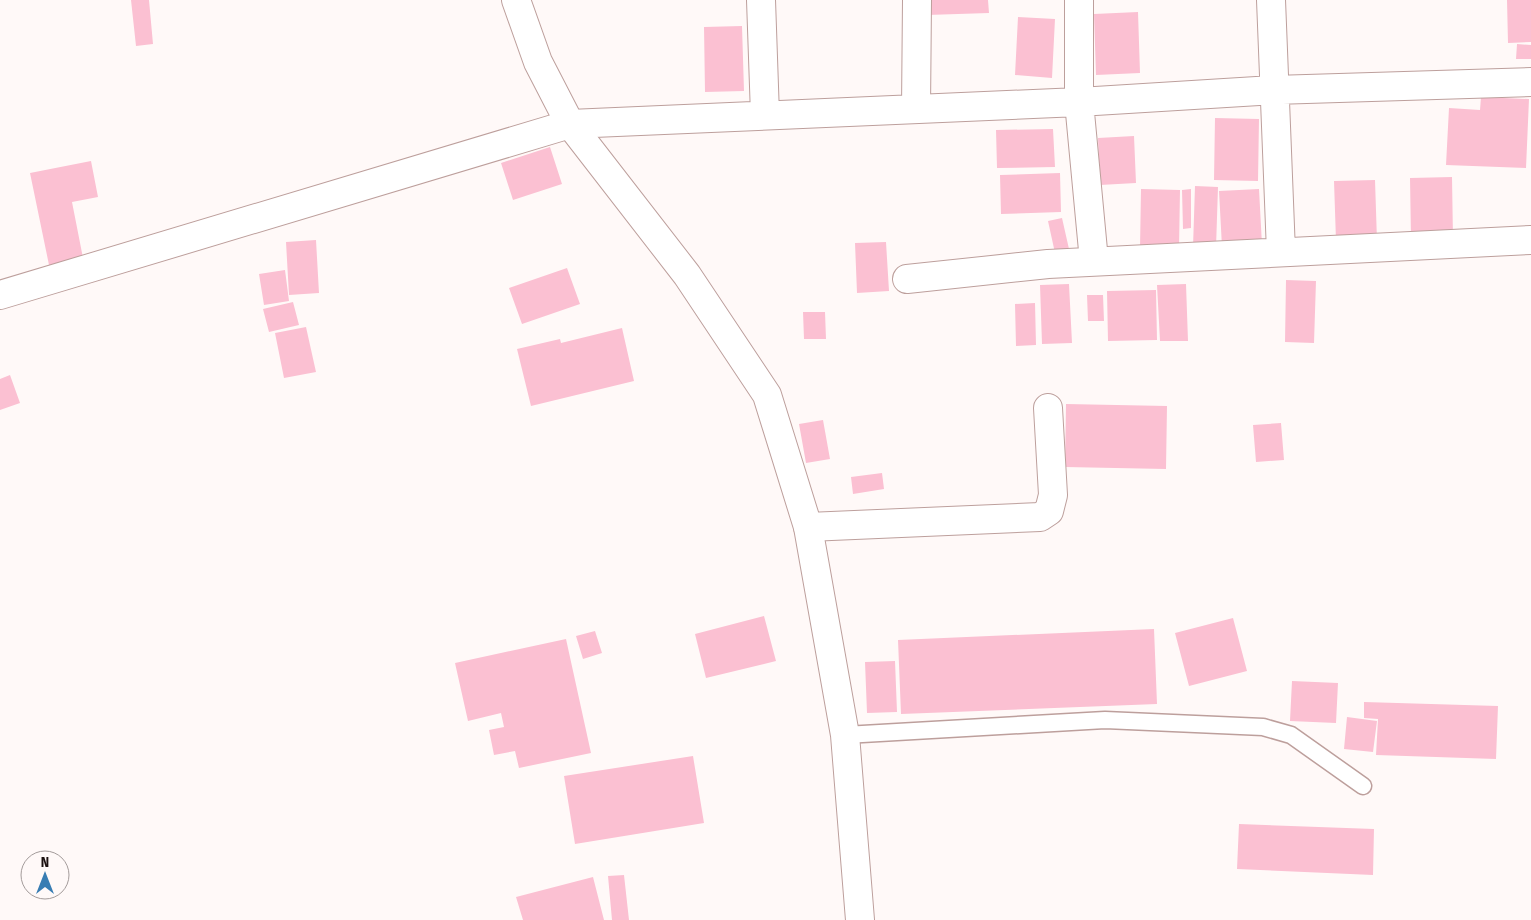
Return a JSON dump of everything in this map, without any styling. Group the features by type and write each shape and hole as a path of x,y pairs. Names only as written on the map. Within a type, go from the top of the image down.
{"street":[{"path":"516,0 538,62 570,124 687,276 767,394 808,527 844,734 860,920"},
{"path":"761,0 766,116"},
{"path":"916,109 917,0"},
{"path":"1079,0 1079,102 1094,262"},
{"path":"1271,0 1281,252"},
{"path":"0,295 570,124 1079,102 1274,90 1531,82"},
{"path":"906,279 1048,264 1531,240"},
{"path":"808,527 1040,517 1049,511 1053,495 1048,408"}],"lane":[{"path":"844,734 1105,720 1263,727 1291,735 1363,786"}],"building":[{"path":"131,0 149,0 153,44 136,46"},
{"path":"926,0 988,0 989,13 927,15"},
{"path":"1507,0 1531,0 1531,42 1508,43"},
{"path":"1138,12 1140,73 1096,75 1094,14"},
{"path":"1018,17 1055,19 1052,78 1015,75"},
{"path":"742,26 744,91 705,92 704,27"},
{"path":"1517,44 1531,45 1531,59 1516,59"},
{"path":"1481,97 1529,99 1526,168 1446,165 1449,108 1480,110"},
{"path":"1215,118 1259,119 1258,181 1214,180"},
{"path":"1053,129 1055,167 997,168 996,130"},
{"path":"1134,136 1136,183 1100,185 1098,138"},
{"path":"550,147 562,184 513,200 501,163"},
{"path":"91,161 98,197 72,202 83,258 49,265 30,173"},
{"path":"1060,173 1061,212 1001,214 1000,175"},
{"path":"1452,177 1453,239 1411,239 1410,178"},
{"path":"1375,180 1377,241 1336,241 1334,181"},
{"path":"1195,186 1218,187 1216,248 1193,247"},
{"path":"1141,189 1180,190 1179,249 1140,248"},
{"path":"1191,189 1191,228 1183,229 1182,190"},
{"path":"1259,189 1262,245 1222,247 1219,191"},
{"path":"1062,218 1069,249 1055,253 1048,221"},
{"path":"316,240 319,293 289,295 286,242"},
{"path":"886,242 889,291 857,293 855,243"},
{"path":"567,268 580,304 522,324 509,288"},
{"path":"285,270 289,301 264,305 259,274"},
{"path":"1286,280 1316,281 1314,343 1285,342"},
{"path":"1069,284 1072,343 1042,344 1040,285"},
{"path":"1186,284 1188,341 1160,341 1157,285"},
{"path":"1156,290 1157,340 1108,341 1107,291"},
{"path":"1087,295 1103,295 1104,321 1088,321"},
{"path":"293,302 299,325 269,332 263,309"},
{"path":"1035,303 1036,345 1016,346 1015,304"},
{"path":"803,312 825,312 826,339 804,339"},
{"path":"306,327 316,372 284,378 275,333"},
{"path":"622,328 634,381 531,406 517,349 560,339 561,343"},
{"path":"10,375 20,403 0,410 0,379"},
{"path":"1066,404 1167,406 1166,469 1065,467"},
{"path":"823,420 830,459 806,463 799,424"},
{"path":"1281,423 1284,460 1256,462 1253,425"},
{"path":"882,473 884,489 853,494 851,477"},
{"path":"764,616 776,661 706,678 695,634"},
{"path":"1233,618 1247,671 1189,686 1175,633"},
{"path":"1154,629 1157,704 901,714 898,640"},
{"path":"595,631 602,653 583,659 576,636"},
{"path":"566,639 591,753 519,768 515,751 494,755 489,730 504,727 501,713 468,721 455,663"},
{"path":"895,661 897,712 867,713 865,662"},
{"path":"1292,681 1338,683 1336,723 1290,721"},
{"path":"1364,702 1498,706 1496,759 1376,755 1378,719 1364,718"},
{"path":"1347,717 1377,721 1373,752 1344,749"},
{"path":"693,756 704,823 575,844 564,776"},
{"path":"1239,824 1374,829 1373,875 1237,869"},
{"path":"624,875 629,920 612,920 608,876"},
{"path":"593,877 604,920 523,920 516,897"}]}
